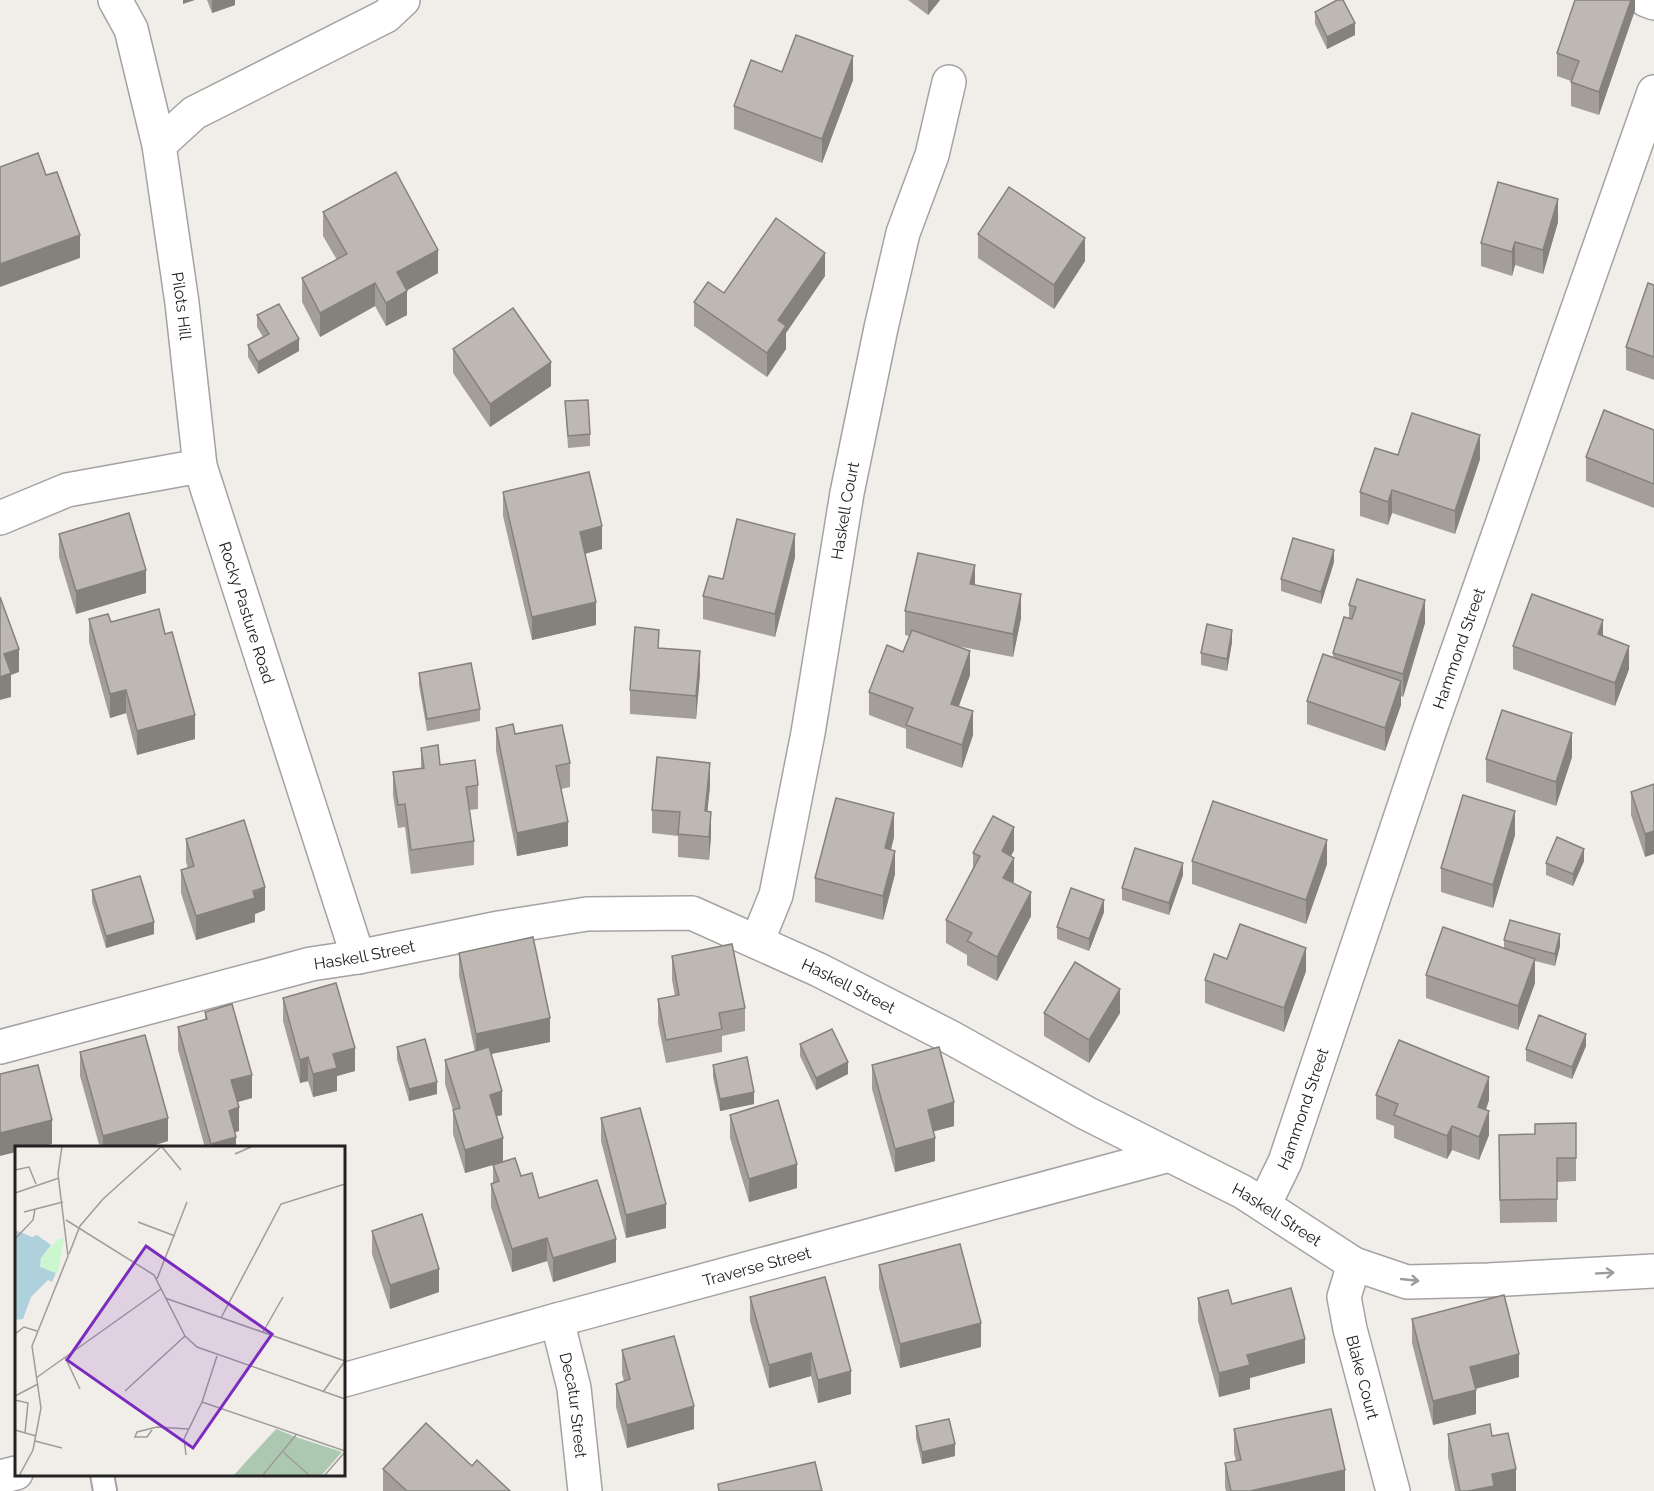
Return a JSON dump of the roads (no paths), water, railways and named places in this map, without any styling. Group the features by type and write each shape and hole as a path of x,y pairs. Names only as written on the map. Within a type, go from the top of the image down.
{"street":[{"name":"Pilots Hill","path":"115,0 131,29 159,145 182,303 200,466"},
{"path":"159,145 194,113 386,16 403,0"},
{"path":"1646,0 1654,3"},
{"name":"Haskell Court","path":"757,942 779,883 808,733 847,493 881,328 903,233 932,155 949,82"},
{"name":"Hammond Street","path":"1264,1205 1285,1162 1428,735 1654,92"},
{"path":"0,518 67,490 200,466"},
{"name":"Rocky Pasture Road","path":"200,466 358,957"},
{"name":"Haskell Street","path":"0,1047 311,964 358,957 499,928 587,914 692,913 819,970 950,1037 1086,1113 1243,1192 1354,1264 1407,1282 1654,1271"},
{"name":"Traverse Street","path":"345,1380 556,1320 1169,1155"},
{"name":"Blake Court","path":"1354,1264 1344,1297 1350,1329 1393,1491"},
{"name":"Decatur Street","path":"556,1320 574,1388 585,1491"},
{"path":"0,1477 15,1473"}],"lane":[{"path":"102,1476 105,1491"}]}
